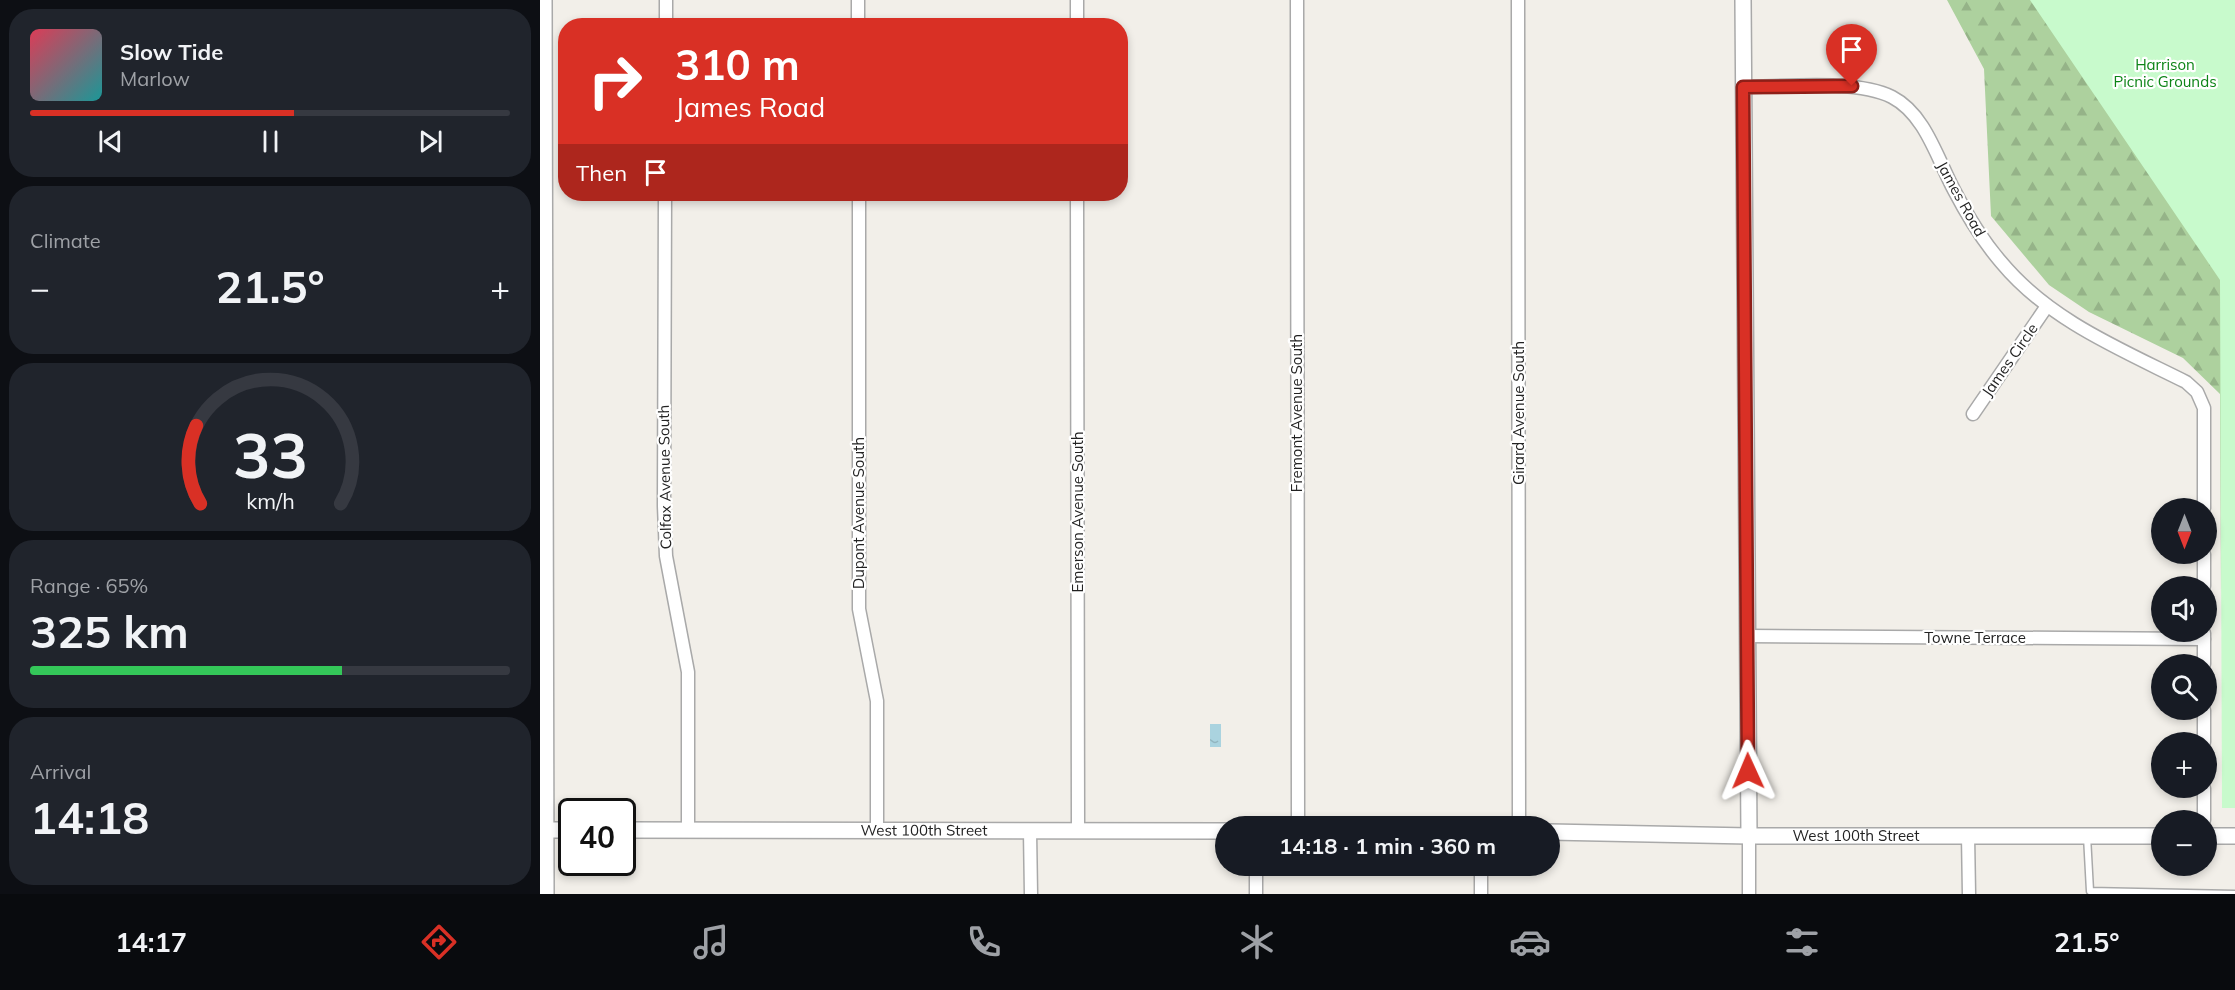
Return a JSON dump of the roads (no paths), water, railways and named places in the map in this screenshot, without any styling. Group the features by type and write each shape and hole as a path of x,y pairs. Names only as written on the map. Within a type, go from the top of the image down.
{"street":[{"path":"544,0 546,894"},
{"path":"666,0 666,18"},
{"path":"858,0 858,18"},
{"path":"1077,0 1077,18"},
{"name":"Fremont Avenue South","path":"1297,0 1298,816"},
{"name":"Girard Avenue South","path":"1518,0 1519,816"},
{"path":"1743,0 1749,894"},
{"name":"James Road","path":"1743,87 1852,86 1874,89 1894,98 1910,111 1923,128 1975,229 2002,263 2047,306 2068,321 2186,382 2197,392 2204,408 2204,498"},
{"name":"Colfax Avenue South","path":"665,201 664,506 666,556 688,672 688,830"},
{"name":"Dupont Avenue South","path":"859,201 860,609 877,701 877,831"},
{"name":"Emerson Avenue South","path":"1077,201 1078,831"},
{"name":"James Circle","path":"1973,414 2047,306"},
{"name":"Towne Terrace","path":"1747,636 2151,635"},
{"path":"546,830 558,830"},
{"name":"West 100th Street","path":"636,830 1215,831"},
{"path":"1030,831 1031,894"},
{"name":"West 100th Street","path":"1560,832 1749,836 2151,836"},
{"path":"1968,835 1969,894"},
{"path":"2217,836 2235,836"},
{"path":"1256,876 1256,894"},
{"path":"1481,876 1481,894"}],"lane":[{"path":"2087,835 2090,891 2235,894"}],"water":[{"path":"1210,724 1221,724 1221,747 1210,747"}],"park label":[{"name":"Harrison Picnic Grounds","path":"2165,74"}]}
